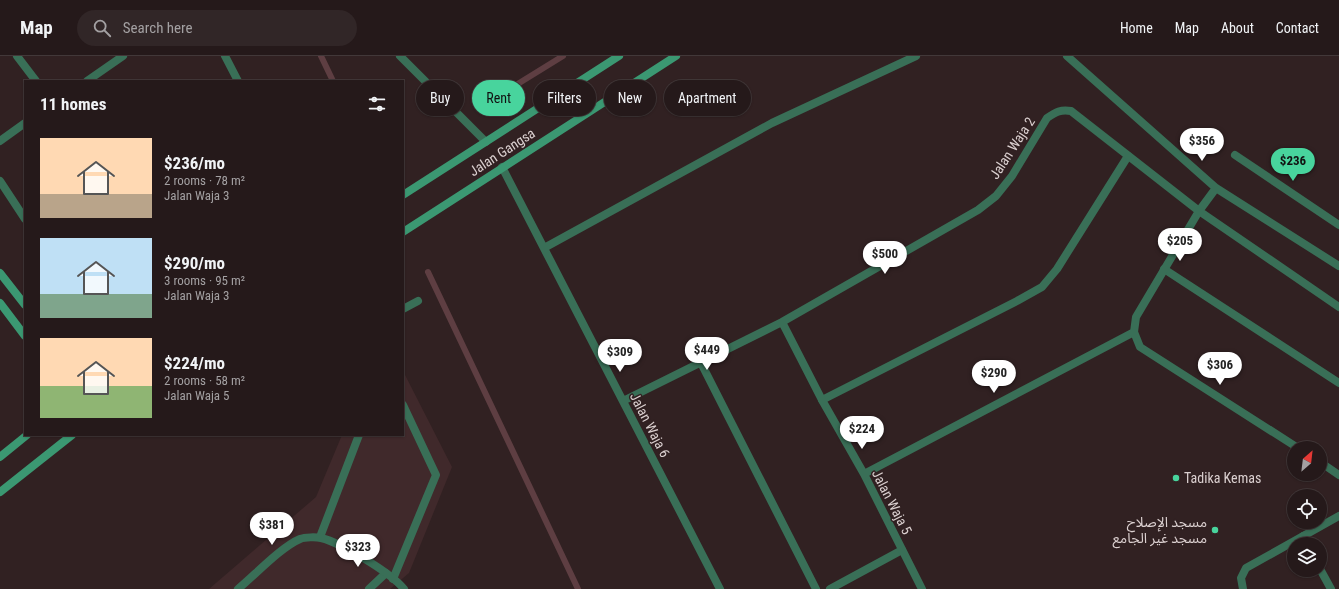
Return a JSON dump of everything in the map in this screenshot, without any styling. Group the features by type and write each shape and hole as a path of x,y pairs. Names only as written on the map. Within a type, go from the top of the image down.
{"main road":[{"name":"Jalan Gangsa","path":"404,193 619,56"},
{"name":"Jalan Gangsa","path":"404,231 676,56"},
{"path":"0,273 24,304"},
{"path":"0,303 24,335"},
{"path":"0,457 26,436"},
{"path":"0,492 71,436"}],"street":[{"path":"17,56 35,80"},
{"path":"88,80 123,56"},
{"path":"225,56 237,80"},
{"path":"400,56 486,142"},
{"path":"544,248 772,123 916,56"},
{"path":"1067,56 1216,188 1339,266"},
{"name":"Jalan Waja 2","path":"623,401 782,322 978,210 996,196 1012,176 1047,118 1055,112 1063,110 1071,111 1200,212 1339,307"},
{"path":"0,141 24,124"},
{"path":"1235,155 1339,225"},
{"path":"822,400 1042,287 1057,269 1128,156"},
{"name":"Jalan Waja 6","path":"502,167 720,589"},
{"path":"0,181 24,218"},
{"path":"1216,188 1164,269 1136,317 1134,332 1140,347 1287,441"},
{"path":"1164,269 1339,383"},
{"path":"404,308 418,301"},
{"name":"Jalan Waja 5","path":"782,322 822,400 864,474 922,589"},
{"path":"864,474 1134,332"},
{"path":"701,363 816,589"},
{"path":"393,579 436,475 404,407"},
{"path":"320,537 359,436"},
{"path":"1327,467 1339,475"},
{"path":"1309,537 1339,516"},
{"path":"238,589 285,548 301,538 320,537 339,545 386,573 404,589"},
{"path":"1243,589 1241,578 1246,568 1287,549"},
{"path":"830,589 902,550"},
{"path":"369,589 386,573"},
{"path":"1324,577 1331,589"}],"shaded area":[{"path":"404,373 452,467 409,573 390,589 209,589 316,497 342,436 404,436"}],"waterway":[{"path":"321,56 333,80"},
{"path":"524,80 563,56"},
{"path":"428,272 578,589"}],"place":[{"name":"Tadika Kemas","path":"1176,478"},
{"name":"مسجد الإصلاح مسجد غير الجامع","path":"1215,530"}]}
